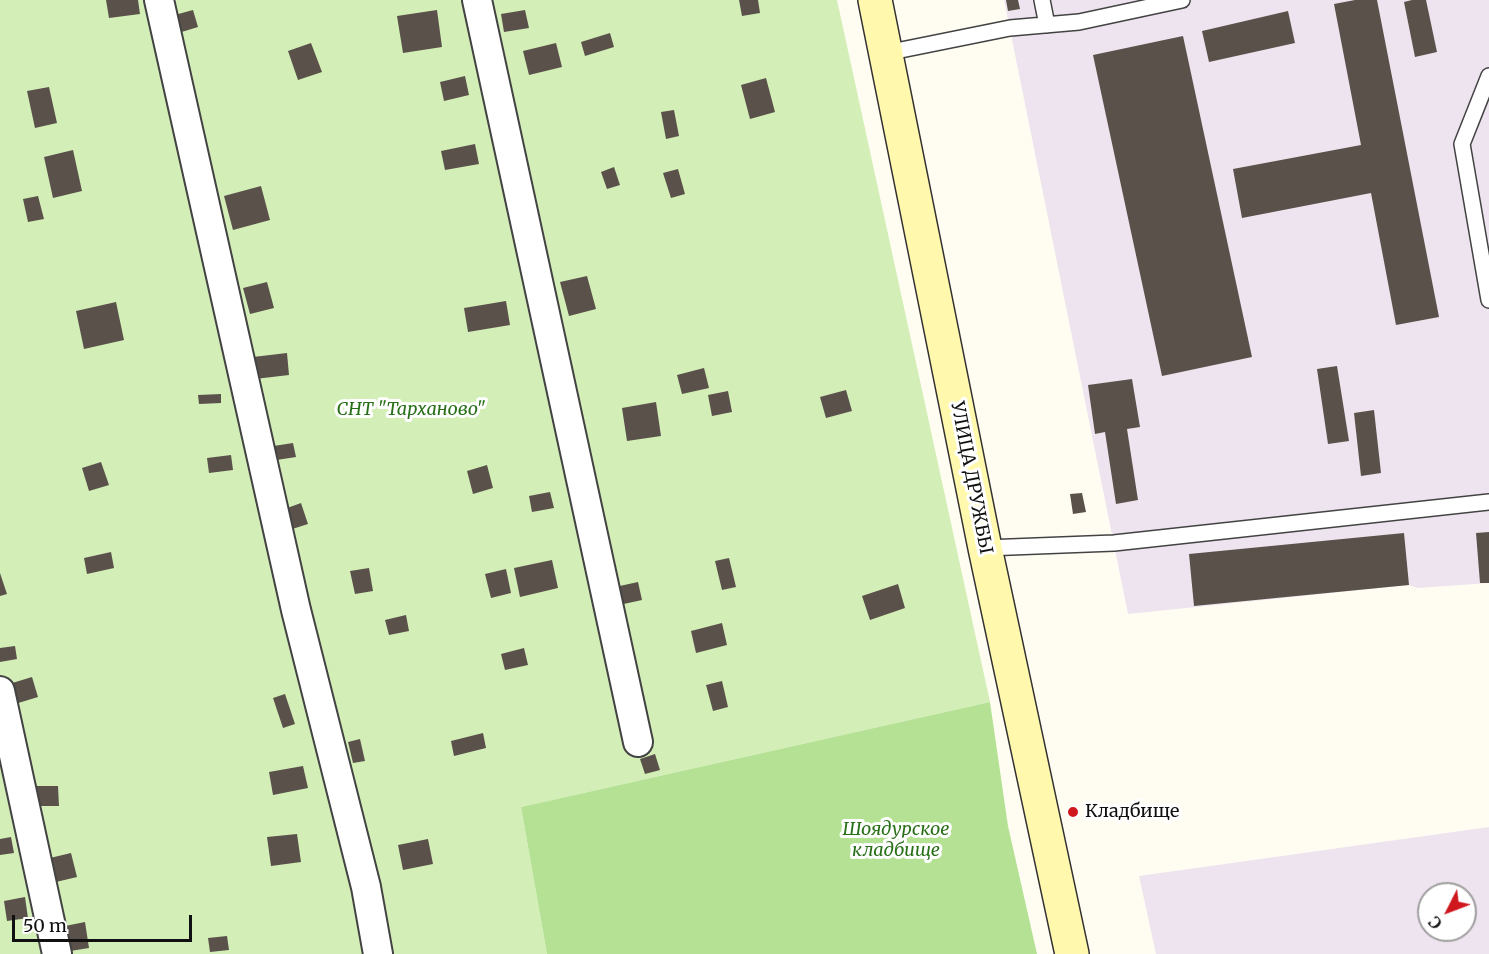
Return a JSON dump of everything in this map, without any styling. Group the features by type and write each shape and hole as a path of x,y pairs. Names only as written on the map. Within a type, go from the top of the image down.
{"main road":[{"name":"УЛИЦА ДРУЖБЫ","path":"875,0 985,548 1072,954"}],"street":[{"path":"159,0 293,598 366,887 378,954"},
{"path":"477,0 638,742"},
{"path":"0,691 57,954"}],"lane":[{"path":"1042,0 1047,25"},
{"path":"886,53 1010,28 1079,22 1182,0"},
{"path":"1489,76 1461,144 1489,300"},
{"path":"985,548 1114,543 1489,502"}],"shaded area":[{"path":"1004,0 1489,0 1489,583 1418,588 1409,585 1128,614"},
{"path":"1489,827 1489,954 1156,954 1139,876"}],"green space":[{"name":"СНТ \"Тарханово\"","path":"0,0 837,0 990,702 521,807 547,954 0,954"},
{"name":"Шоядурское кладбище","path":"990,702 1008,826 1037,954 547,954 521,807"}],"building":[{"path":"106,0 138,0 140,14 109,18"},
{"path":"739,0 758,0 760,13 742,16"},
{"path":"1006,0 1018,0 1020,9 1008,11"},
{"path":"1355,0 1377,0 1439,317 1396,325 1371,193 1242,218 1233,169 1361,145 1334,4"},
{"path":"1426,0 1437,52 1415,57 1404,2"},
{"path":"193,10 198,27 175,34 171,16"},
{"path":"437,10 442,47 403,53 397,16"},
{"path":"525,10 529,28 504,32 501,14"},
{"path":"1288,11 1295,43 1209,62 1202,31"},
{"path":"610,33 614,47 585,56 581,42"},
{"path":"1183,36 1252,357 1162,376 1093,55"},
{"path":"311,43 322,72 298,80 288,51"},
{"path":"556,43 562,67 529,75 523,51"},
{"path":"465,76 469,95 444,101 440,82"},
{"path":"766,78 775,112 750,119 741,85"},
{"path":"49,87 57,123 35,128 27,91"},
{"path":"674,110 679,136 666,139 661,112"},
{"path":"475,144 479,164 445,170 441,151"},
{"path":"73,150 82,191 53,198 44,157"},
{"path":"614,167 620,185 607,189 601,172"},
{"path":"678,169 685,194 671,198 663,173"},
{"path":"261,186 270,220 233,230 224,196"},
{"path":"38,196 44,219 28,222 23,199"},
{"path":"587,276 596,309 569,316 560,282"},
{"path":"267,282 274,308 250,314 243,288"},
{"path":"506,301 510,325 468,332 464,308"},
{"path":"116,302 124,340 84,349 76,311"},
{"path":"287,353 289,375 255,379 253,357"},
{"path":"1337,366 1349,441 1328,444 1317,369"},
{"path":"704,368 709,388 682,394 677,375"},
{"path":"1132,379 1140,427 1127,429 1138,500 1116,504 1105,432 1095,434 1088,385"},
{"path":"846,390 852,411 826,418 820,397"},
{"path":"728,391 732,412 712,416 708,395"},
{"path":"221,394 221,403 199,404 198,395"},
{"path":"656,402 661,436 627,441 622,408"},
{"path":"1374,410 1381,473 1361,476 1354,413"},
{"path":"293,443 296,457 270,461 267,447"},
{"path":"231,455 233,470 209,473 207,458"},
{"path":"101,462 109,485 89,491 82,468"},
{"path":"487,465 493,488 473,494 467,471"},
{"path":"550,492 554,508 532,512 529,496"},
{"path":"1082,493 1086,512 1073,514 1070,494"},
{"path":"301,503 308,524 286,531 279,511"},
{"path":"1489,532 1489,583 1480,583 1476,533"},
{"path":"1404,533 1409,585 1194,606 1189,554"},
{"path":"111,552 114,568 87,574 84,558"},
{"path":"729,558 736,587 722,590 715,561"},
{"path":"552,560 558,588 520,597 514,568"},
{"path":"369,568 373,591 355,594 350,571"},
{"path":"506,569 511,593 491,598 485,574"},
{"path":"0,573 7,594 0,596"},
{"path":"638,582 642,600 619,605 615,587"},
{"path":"898,584 905,608 870,620 862,596"},
{"path":"406,615 409,631 389,635 385,620"},
{"path":"722,623 727,645 696,653 691,631"},
{"path":"15,646 17,659 0,662 0,648"},
{"path":"524,648 528,665 505,670 501,654"},
{"path":"32,677 38,697 15,704 9,684"},
{"path":"722,681 728,707 713,711 706,685"},
{"path":"285,694 295,724 283,728 273,698"},
{"path":"483,733 486,748 454,756 451,741"},
{"path":"360,739 365,761 353,763 348,742"},
{"path":"655,754 660,770 645,774 640,759"},
{"path":"303,766 308,788 273,795 269,772"},
{"path":"35,786 58,786 59,806 35,806"},
{"path":"297,834 301,862 271,866 267,837"},
{"path":"11,837 14,853 0,855 0,839"},
{"path":"428,839 433,864 403,870 398,845"},
{"path":"71,853 77,877 56,882 50,858"},
{"path":"25,897 28,918 7,921 4,901"},
{"path":"85,922 89,948 64,952 60,927"},
{"path":"227,936 229,950 210,952 208,938"}],"place":[{"name":"Кладбище","path":"1073,812"}]}
